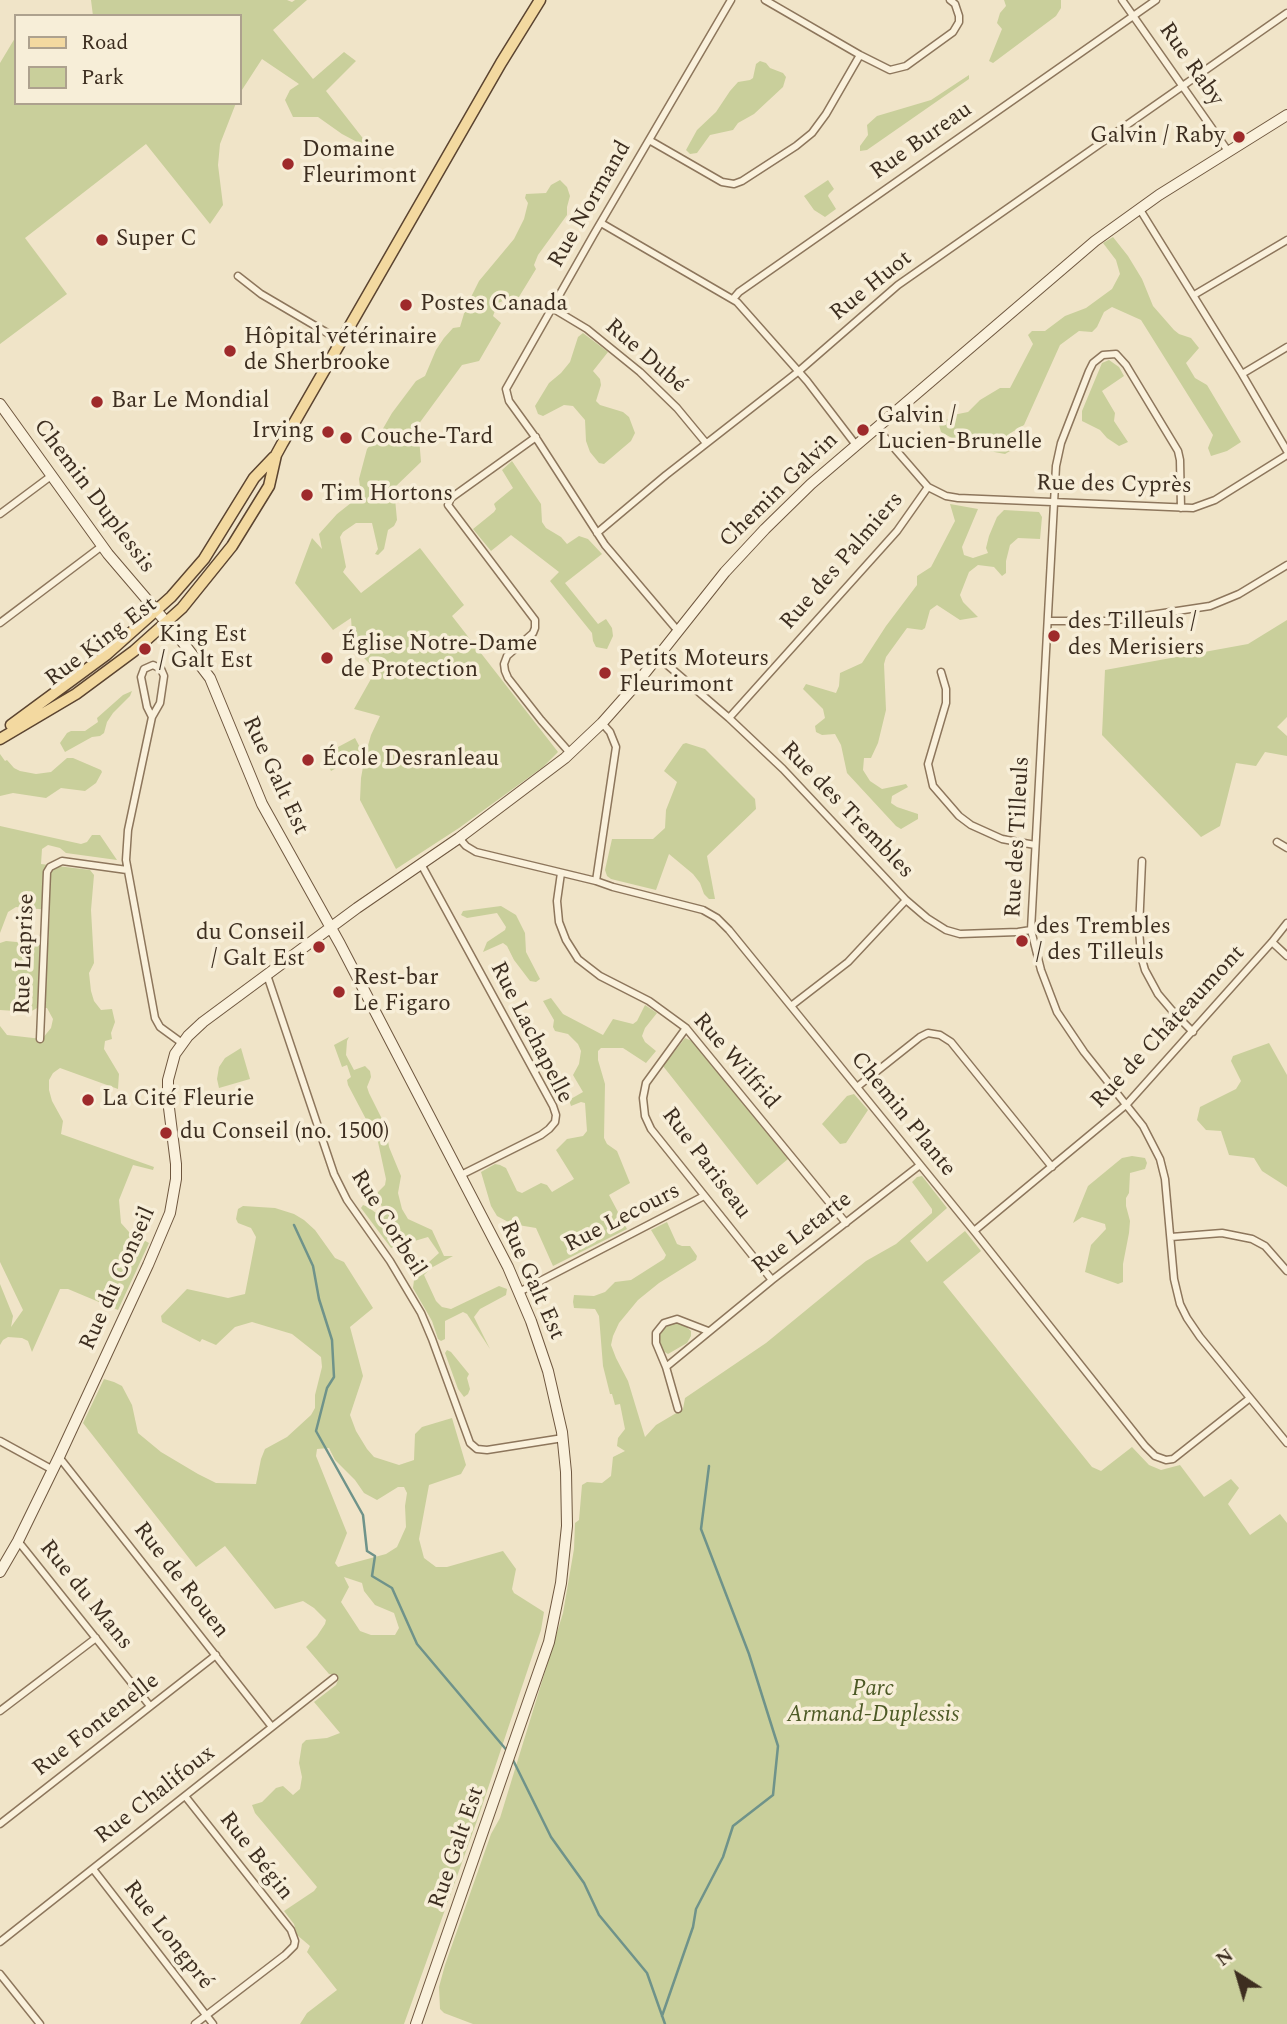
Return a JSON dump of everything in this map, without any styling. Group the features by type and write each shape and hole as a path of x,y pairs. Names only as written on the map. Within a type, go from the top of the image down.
{"main road":[{"name":"Rue King Est","path":"0,734 106,655 156,611 204,559 254,478 275,455 540,0"},
{"name":"Rue King Est","path":"0,739 102,676 166,623 205,581 242,531 268,486 275,455"}],"street":[{"name":"Rue Normand","path":"678,631 597,533 536,437 509,401 506,389 731,0"},
{"path":"765,0 890,70 906,66 953,32 959,22 959,16 955,4 950,0"},
{"name":"Rue Raby","path":"1122,0 1228,151"},
{"name":"Rue Bureau","path":"733,299 1156,0"},
{"name":"Rue Huot","path":"597,533 799,371 898,285 1287,13"},
{"path":"649,140 722,182 734,184 796,146 812,133 860,55"},
{"name":"Chemin Galvin","path":"331,928 529,787 570,753 633,688 725,572 765,529 876,427 1045,283 1139,208 1287,115"},
{"path":"1139,208 1242,374 1287,453"},
{"path":"601,223 733,299 799,371 856,445"},
{"path":"1194,295 1287,240"},
{"path":"238,276 261,294 341,341"},
{"name":"Rue Dubé","path":"552,308 587,329 640,372 677,408 706,443"},
{"path":"1242,374 1287,347"},
{"name":"Rue des Tilleuls","path":"1181,508 1178,452 1126,365 1116,354 1110,353 1098,358 1089,371 1061,443 1056,466 1031,930 1041,970 1057,1012 1084,1052 1149,1135 1160,1159 1165,1179 1176,1291 1187,1318 1287,1443"},
{"name":"Chemin Duplessis","path":"0,404 102,546 156,611"},
{"name":"Rue des Palmiers","path":"729,718 897,531 928,487 876,427"},
{"path":"536,437 448,502 449,509 535,620 536,628 533,633 507,656 504,664 508,678 570,753"},
{"name":"Rue des Cyprès","path":"928,487 958,499 1181,508 1215,500 1287,453"},
{"path":"0,514 51,476"},
{"path":"0,624 102,546"},
{"path":"1048,621 1111,621 1210,607 1240,594 1287,565"},
{"name":"Rue Galt Est","path":"156,611 209,678 262,804 331,928 461,1175 519,1292 548,1371 563,1438 568,1526 561,1583 549,1642 416,2024"},
{"name":"Rue des Trembles","path":"658,657 729,718 806,792 906,900 937,924 960,934 1031,930"},
{"path":"152,717 147,707 141,677 144,669 153,666 161,669 164,676 160,703 152,717 125,849 155,1018 160,1027 182,1043"},
{"path":"941,672 946,689 946,703 928,764 933,786 959,816 971,825 1002,839 1035,845"},
{"path":"596,881 616,747 610,732 602,723"},
{"name":"Chemin Plante","path":"459,838 476,852 711,913 723,923 974,1231 1150,1453 1160,1459 1172,1459 1180,1455 1250,1398"},
{"path":"1276,842 1287,848"},
{"name":"Rue Laprise","path":"40,1038 47,872 61,861 127,870"},
{"path":"1142,861 1139,929 1141,957 1158,993 1193,1032"},
{"name":"Rue Lachapelle","path":"422,864 555,1115 555,1122 541,1135 461,1175"},
{"name":"Rue Wilfrid","path":"561,873 557,901 559,922 566,940 578,958 592,971 649,1000 686,1028 846,1223"},
{"path":"791,1006 848,962 906,900"},
{"name":"Rue de Châteaumont","path":"974,1231 1127,1104 1287,923"},
{"name":"Rue du Conseil","path":"0,1573 53,1470 170,1213 176,1164 168,1080 175,1054 203,1022 331,928"},
{"path":"1272,942 1287,956"},
{"name":"Rue Corbeil","path":"267,975 334,1174 343,1193 390,1261 421,1313 465,1435 473,1447 487,1450 563,1438"},
{"name":"Rue Pariseau","path":"686,1028 650,1076 643,1091 645,1116 651,1129 772,1280"},
{"path":"857,1087 920,1037 928,1034 940,1035 951,1042 1052,1167"},
{"name":"Rue Letarte","path":"666,1367 772,1280 920,1165"},
{"name":"Rue Lecours","path":"519,1292 704,1196"},
{"path":"1171,1237 1222,1233 1252,1239 1265,1246 1287,1271"},
{"path":"678,1409 655,1338 656,1333 664,1323 677,1319 708,1331"},
{"path":"0,1441 53,1470"},
{"name":"Rue de Rouen","path":"59,1457 272,1727"},
{"name":"Rue du Mans","path":"18,1541 150,1706"},
{"path":"0,1711 96,1638"},
{"name":"Rue Fontenelle","path":"0,1824 216,1655"},
{"name":"Rue Chalifoux","path":"0,1942 334,1678"},
{"name":"Rue Bégin","path":"185,1796 291,1930 295,1941 285,1955 206,2015"},
{"name":"Rue Longpré","path":"93,1869 213,2024"},
{"path":"0,1974 40,2024"},
{"path":"195,2024 206,2015"}],"green space":[{"path":"91,0 307,0 273,30 313,79 344,52 356,61 326,91 372,150 318,117 293,117 285,100 290,90 299,84 262,59 242,90 242,14 93,14"},
{"path":"1004,0 1061,0 1061,8 1056,16 993,63 989,61 1002,29 997,23 1006,6"},
{"path":"14,40 14,105 235,105 220,144 218,165 223,205 210,224 146,144 25,238 67,294 0,344 0,63"},
{"path":"760,61 783,73 786,77 783,87 733,130 710,135 697,153 690,154 686,150 697,130 716,112 738,82 753,78 756,64"},
{"path":"969,75 969,79 867,150 860,151 860,146 868,135 867,125 877,116 931,100"},
{"path":"560,180 567,187 570,196 567,215 538,255 534,265 536,269 514,305 503,301 498,303 493,316 501,323 479,361 462,365 418,425 421,462 394,488 397,520 388,530 384,549 378,555 375,554 378,549 372,523 356,523 340,537 346,567 343,572 361,593 420,548 464,605 452,616 558,752 543,767 459,828 396,869 360,800 365,756 380,716 354,709 376,670 353,647 351,618 333,630 295,583 312,538 322,549 319,534 337,514 361,495 359,479 367,449 416,381 425,376 444,338 453,328 460,327 479,281 514,239 524,219 528,203 526,194 546,193 551,185"},
{"path":"828,180 834,189 828,196 836,209 825,217 814,210 804,196"},
{"path":"1113,237 1142,279 1153,306 1174,330 1191,338 1199,348 1186,363 1195,378 1207,385 1241,442 1227,451 1211,456 1208,448 1213,435 1141,320 1112,307 1104,312 1092,332 1079,331 1060,345 1024,425 1009,434 1010,451 1005,454 968,447 941,432 939,425 953,415 968,412 980,400 1000,388 1010,388 1033,344 1028,335 1032,331 1045,331 1065,316 1086,308 1112,289 1120,274 1116,260 1103,243"},
{"path":"583,333 608,352 593,371 600,379 601,385 596,401 600,405 623,412 629,417 635,433 631,441 604,464 599,463 590,452 586,441 585,420 573,406 564,405 543,416 538,414 535,406 549,383 570,362 578,337"},
{"path":"1109,360 1119,367 1124,376 1102,391 1115,413 1114,421 1128,442 1119,446 1100,430 1082,421 1082,411 1102,363"},
{"path":"512,461 541,504 542,522 546,528 567,544 579,536 588,539 602,554 565,583 598,624 606,619 612,628 613,636 607,649 596,647 592,633 550,581 559,572 511,535 491,551 473,529 494,512 494,504 513,488 502,470"},
{"path":"950,504 978,509 962,547 964,555 973,558 988,553 986,548 989,536 997,517 1004,510 1039,512 1042,517 1040,539 1018,538 1010,545 1006,573 1002,576 994,567 978,565 969,572 960,595 963,602 978,617 960,620 937,605 930,610 925,628 907,628 886,657 886,710 878,743 871,758 864,758 863,770 870,781 882,789 906,784 908,787 892,796 891,803 918,814 918,819 901,829 847,773 841,745 835,734 822,735 816,732 815,726 825,718 823,709 803,689 806,684 836,693 840,673 862,663 917,585 917,576 931,567 955,521"},
{"path":"1287,620 1287,717 1277,727 1287,736 1287,756 1265,752 1256,766 1236,763 1220,826 1201,837 1102,735 1105,670 1248,644"},
{"path":"132,691 107,722 104,733 65,752 60,743 67,733 85,731 98,722 97,718 123,695"},
{"path":"355,738 363,753 331,771 323,755"},
{"path":"686,743 705,749 755,799 756,809 707,856 715,899 709,899 693,874 669,854 656,890 611,879 605,870 612,839 653,839 665,828 666,810 677,782 664,771"},
{"path":"0,754 14,768 36,774 51,772 67,758 73,758 102,772 96,783 85,791 61,788 46,798 13,793 0,796"},
{"path":"0,826 81,844 87,842 92,835 100,835 117,860 66,853 60,848 48,845 42,849 41,864 90,870 94,875 91,910 94,963 89,973 91,991 101,1010 112,1009 115,1022 112,1039 105,1041 104,1049 119,1074 118,1089 60,1068 49,1080 49,1090 63,1121 61,1134 154,1167 153,1170 133,1165 119,1200 121,1223 129,1232 149,1243 118,1310 68,1289 60,1289 32,1352 28,1341 22,1338 8,1337 0,1345 0,1284 13,1316 11,1327 23,1310 0,1262 0,1026 7,1035 42,1039 51,1028 53,1019 47,1008 37,1008 30,1012 0,1010 0,943 6,941 48,945 50,910 16,907 8,912 0,933"},
{"path":"501,906 516,915 525,933 526,952 540,979 536,982 530,981 503,943 483,952 487,942 505,930 506,927 497,913 467,918 461,915 463,911"},
{"path":"551,998 563,1014 603,1035 613,1019 633,1024 645,1005 657,1013 642,1036 656,1051 646,1063 623,1048 601,1048 598,1051 605,1084 604,1138 607,1144 617,1151 630,1183 609,1195 627,1229 553,1266 536,1228 512,1224 497,1216 491,1206 481,1172 495,1164 506,1168 517,1191 522,1193 541,1183 547,1185 552,1192 574,1179 556,1150 567,1139 583,1136 587,1131 585,1103 571,1106 569,1100 583,1092 573,1075 579,1064 581,1051 568,1034 555,1031 554,1020 543,1001"},
{"path":"349,1037 346,1055 354,1070 365,1066 370,1071 367,1087 386,1127 389,1147 401,1176 398,1193 402,1209 408,1219 432,1230 444,1256 453,1256 424,1275 436,1301 442,1307 451,1309 499,1286 507,1289 506,1295 480,1309 474,1317 490,1349 463,1312 445,1321 445,1339 438,1339 432,1321 413,1288 419,1271 439,1253 428,1237 391,1248 361,1208 363,1205 376,1213 383,1210 378,1192 385,1185 386,1179 378,1142 348,1085 347,1080 351,1077 347,1065 342,1067 334,1045"},
{"path":"685,1038 692,1041 788,1159 757,1185 663,1066"},
{"path":"1269,1043 1287,1075 1287,1187 1262,1171 1254,1158 1229,1155 1221,1131 1206,1130 1197,1120 1200,1107 1236,1089 1241,1081 1231,1061 1233,1056"},
{"path":"241,1048 250,1079 219,1088 219,1067 225,1058"},
{"path":"854,1094 868,1110 846,1143 840,1144 822,1124 847,1096"},
{"path":"1122,1158 1145,1158 1147,1163 1145,1169 1130,1173 1129,1193 1126,1198 1129,1233 1123,1264 1123,1282 1118,1284 1085,1272 1091,1245 1106,1229 1105,1224 1082,1217 1073,1223 1088,1186"},
{"name":"Parc Armand-Duplessis","path":"922,1176 947,1208 910,1241 927,1262 965,1231 981,1251 943,1282 1092,1467 1101,1471 1132,1447 1149,1465 1161,1470 1180,1465 1204,1497 1231,1479 1239,1488 1228,1504 1250,1535 1280,1514 1287,1523 1287,2024 473,2024 444,2013 440,2009 439,1987 445,1965 491,1834 500,1818 563,1613 574,1549 575,1523 579,1520 582,1485 587,1482 602,1483 611,1476 613,1457 625,1451 617,1446 618,1438 625,1429 620,1404 615,1405 610,1394 603,1366 599,1316 595,1309 574,1308 574,1295 594,1296 605,1292 615,1282 631,1280 664,1259 666,1255 651,1230 667,1222 677,1244 690,1246 697,1256 696,1260 638,1300 619,1323 613,1336 611,1345 628,1381 645,1437 656,1425 683,1409 685,1398 766,1343 866,1261 896,1244 932,1213 932,1209 912,1182"},
{"path":"243,1206 275,1208 304,1220 315,1230 335,1258 344,1262 373,1308 350,1327 363,1376 350,1415 356,1431 374,1457 399,1465 414,1460 415,1434 422,1427 452,1418 466,1465 461,1474 429,1485 419,1539 424,1558 436,1567 447,1567 503,1551 516,1569 512,1589 514,1593 544,1612 541,1630 479,1815 404,2024 300,2024 307,2013 337,1990 307,1952 310,1946 297,1935 294,1924 284,1911 317,1887 255,1813 252,1805 262,1802 276,1788 283,1786 293,1795 300,1789 302,1777 299,1763 302,1744 306,1740 327,1738 340,1733 314,1702 336,1685 338,1680 335,1675 329,1674 306,1647 317,1636 326,1620 303,1601 275,1609 225,1546 196,1567 83,1423 104,1379 114,1382 122,1386 132,1405 138,1433 161,1452 216,1483 256,1484 265,1449 287,1437 311,1415 315,1408 315,1395 322,1367 321,1357 292,1334 252,1322 235,1327 216,1345 202,1339 200,1342 162,1322 161,1316 187,1289 228,1298 245,1294 256,1237 251,1228 238,1223 238,1209","holes":["329,1448 335,1460 364,1493 377,1500 398,1487 404,1487 407,1493 406,1527 397,1547 386,1554 338,1567 335,1563 347,1533 316,1456 317,1449","344,1577 362,1583 364,1591 375,1605 394,1613 399,1628 395,1635 371,1635 360,1631 341,1602 349,1587"]},
{"path":"674,1323 684,1325 691,1331 691,1336 687,1343 668,1354 663,1351 660,1333"},
{"path":"447,1350 469,1374 467,1378 470,1389 464,1397 458,1389 445,1353"}],"waterway":[{"path":"294,1225 313,1266 319,1299 332,1340 334,1377 327,1388 316,1431 363,1515 367,1551 375,1556 372,1576 392,1588 417,1644 509,1753"},
{"path":"662,2016 693,1927 696,1909 723,1857 733,1826 773,1795 778,1746 749,1654 701,1529 709,1466"},
{"path":"512,1758 551,1837 584,1883 599,1915 647,1973 665,2024"}],"place":[{"name":"Galvin / Raby","path":"1239,137"},
{"name":"Domaine Fleurimont","path":"288,164"},
{"name":"Super C","path":"102,240"},
{"name":"Postes Canada","path":"406,305"},
{"name":"Hôpital vétérinaire de Sherbrooke","path":"230,351"},
{"name":"Bar Le Mondial","path":"97,402"},
{"name":"Galvin / Lucien-Brunelle","path":"863,430"},
{"name":"Irving","path":"328,432"},
{"name":"Couche-Tard","path":"346,438"},
{"name":"Tim Hortons","path":"307,495"},
{"name":"des Tilleuls / des Merisiers","path":"1054,636"},
{"name":"King Est / Galt Est","path":"145,649"},
{"name":"Église Notre-Dame de Protection","path":"327,658"},
{"name":"Petits Moteurs Fleurimont","path":"605,673"},
{"name":"École Desranleau","path":"308,760"},
{"name":"des Trembles / des Tilleuls","path":"1022,941"},
{"name":"du Conseil / Galt Est","path":"319,947"},
{"name":"Rest-bar Le Figaro","path":"339,992"},
{"name":"La Cité Fleurie","path":"88,1100"},
{"name":"du Conseil (no. 1500)","path":"166,1133"}]}
